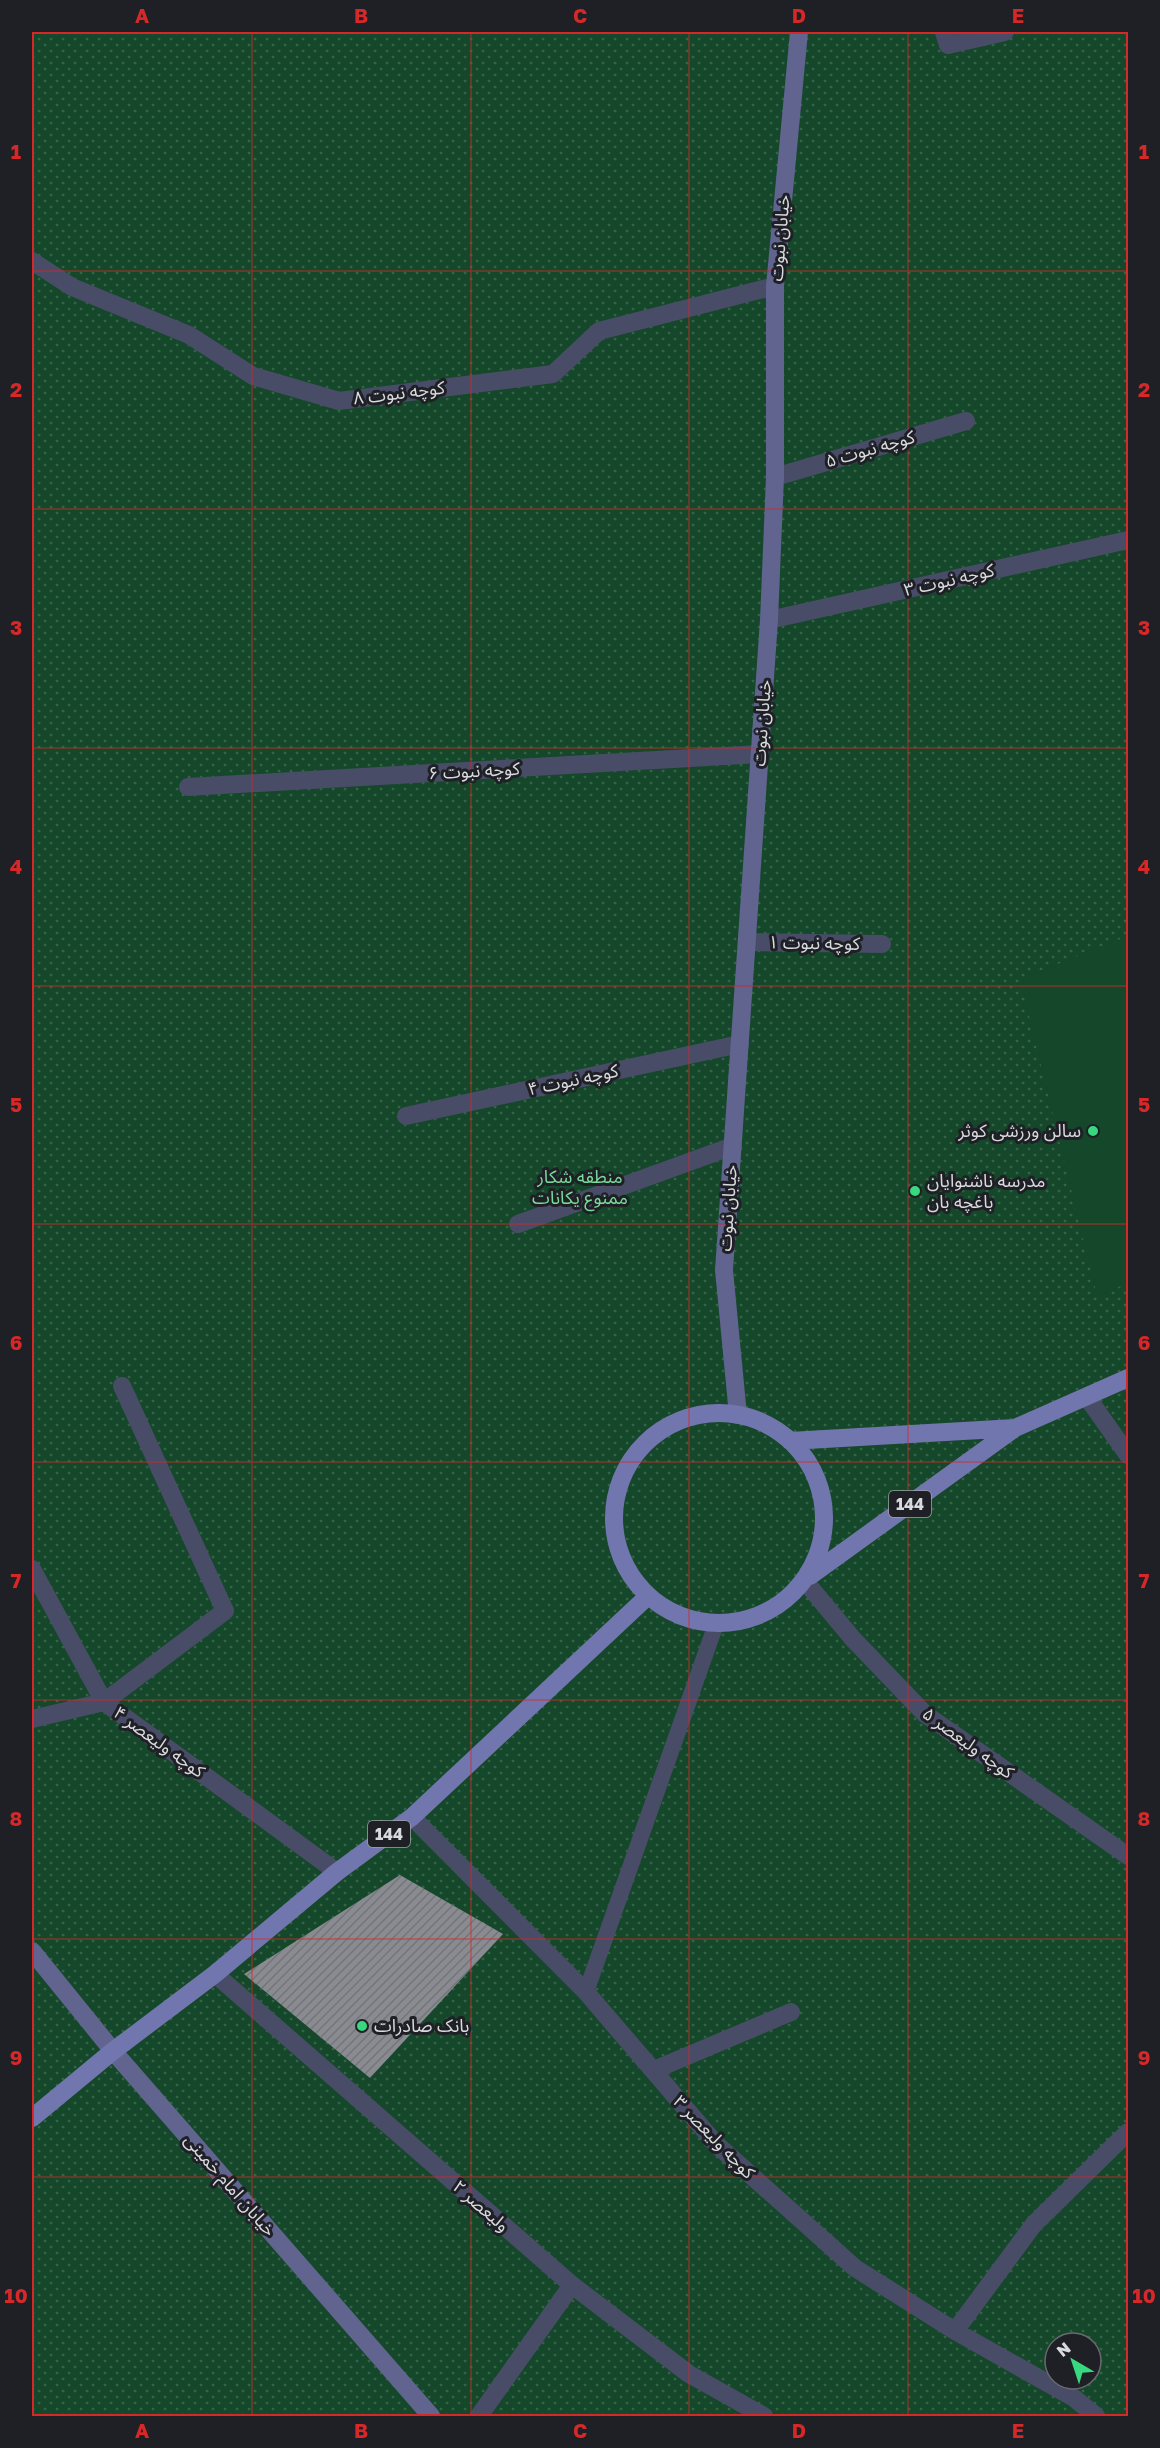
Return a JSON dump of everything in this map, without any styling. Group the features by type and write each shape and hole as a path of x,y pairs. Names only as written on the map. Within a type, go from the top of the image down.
{"main road":[{"name":"144","path":"804,1580 817,1557 823,1537 824,1508 809,1465 790,1441 749,1415 738,1414 701,1414 676,1422 650,1435 632,1458 620,1480 613,1525 627,1572 647,1597 688,1618 716,1624 736,1623 760,1616 784,1600 804,1580 1015,1428 1128,1378"},
{"name":"144","path":"790,1441 1015,1428"},
{"name":"144","path":"32,2118 113,2051 215,1974 337,1872 412,1817 647,1597"}],"street":[{"name":"خیابان نبوت","path":"738,1414 724,1270 770,620 775,477 775,286 799,32"},
{"path":"944,32 948,45 1005,32"},
{"name":"کوچه نبوت ۸","path":"32,261 72,287 189,335 253,376 339,401 553,374 599,331 775,286"},
{"name":"کوچه نبوت ۵","path":"775,477 966,421"},
{"name":"کوچه نبوت ۳","path":"770,620 1128,540"},
{"name":"کوچه نبوت ۶","path":"188,787 760,754"},
{"name":"کوچه نبوت ۱","path":"747,942 882,944"},
{"name":"کوچه نبوت ۴","path":"406,1116 740,1044"},
{"path":"518,1224 733,1146"},
{"path":"32,1719 104,1702 225,1611 122,1386"},
{"path":"1087,1397 1128,1455"},
{"name":"کوچه ولیعصر ۴","path":"32,1569 104,1702 337,1872"},
{"name":"کوچه ولیعصر ۵","path":"804,1580 853,1639 925,1714 1128,1856"},
{"name":"کوچه ولیعصر ۳","path":"412,1817 586,1992 716,2144 855,2268 955,2331 1074,2398 1096,2416"},
{"name":"خیابان امام خمینی","path":"32,1952 113,2051 431,2416"},
{"name":"ولیعصر ۲","path":"215,1974 572,2285 689,2374 764,2416"},
{"path":"654,2070 791,2012"},
{"path":"955,2331 1034,2224 1128,2132"},
{"path":"479,2416 572,2285"}],"lane":[{"path":"586,1992 716,1624"}],"green space":[{"name":"منطقه شکار ممنوع یکانات","path":"32,32 1128,32 1128,2416 32,2416"},
{"name":"سالن ورزشی کوثر","path":"1128,936 1128,1283 1097,1296 1020,979"}],"building":[{"name":"بانک صادرات","path":"400,1875 503,1934 370,2078 244,1974"}],"place":[{"name":"سالن ورزشی کوثر","path":"1093,1131"},
{"name":"مدرسه ناشنوایان باغچه بان","path":"915,1191"},
{"name":"بانک صادرات","path":"362,2026"}]}
